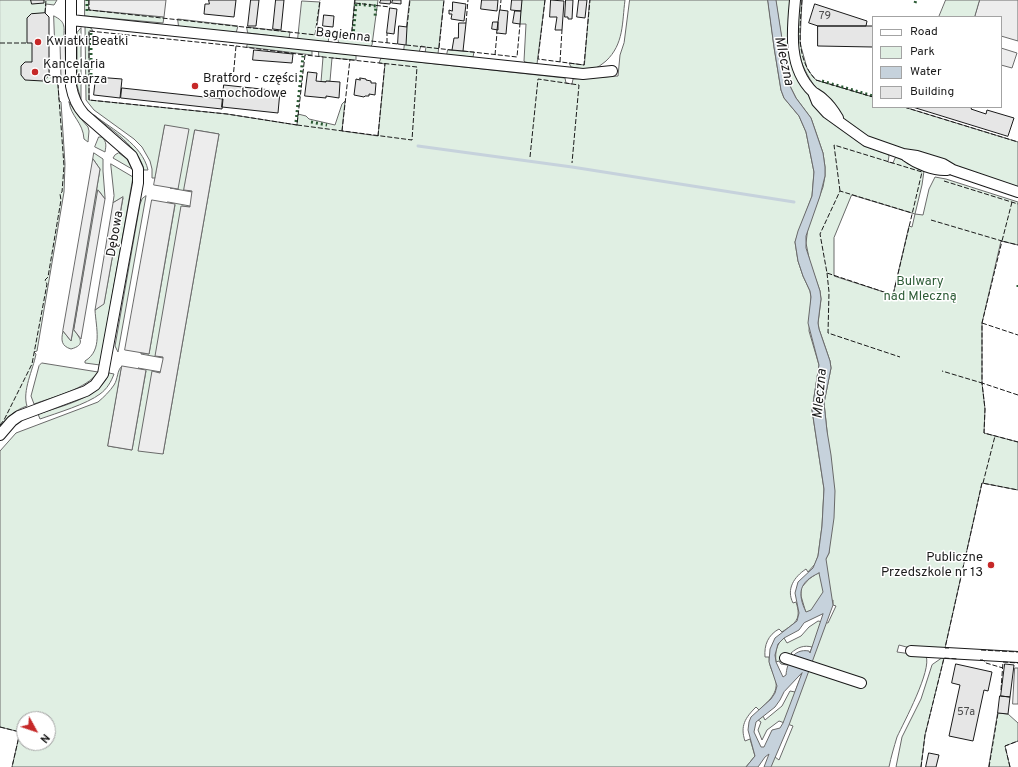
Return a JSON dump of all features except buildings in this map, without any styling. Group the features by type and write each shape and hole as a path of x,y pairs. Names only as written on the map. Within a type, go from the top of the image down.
{"street":[{"name":"Dębowa","path":"0,435 10,423 19,416 86,390 95,385 103,374 138,184 137,164 132,156 78,108 74,98 71,86 71,0"},
{"path":"795,0 792,27 794,54 798,70 813,92 816,102 824,111 866,141 903,154 929,159 943,164 953,170 1018,192"},
{"name":"Bagienna","path":"71,20 583,74 612,71"},
{"path":"911,651 1018,657"},
{"path":"785,658 860,682"}],"green space":[{"path":"0,0 57,0 54,5 46,4 45,13 48,22 49,75 58,85 59,100 61,102 65,164 64,192 37,351 34,352 36,354 27,387 27,406 12,414 0,426"},
{"path":"85,0 89,0 90,10 164,17 163,23 85,16"},
{"path":"355,0 378,0 372,45 370,47 340,44 338,41 338,37 351,38"},
{"path":"410,0 444,0 438,54 425,53 426,47 421,46 419,52 404,51"},
{"path":"522,0 545,0 537,64 524,61 526,24 520,24"},
{"path":"590,0 625,0 621,33 616,48 612,54 598,67 582,69 571,67 569,63 584,65"},
{"path":"630,0 768,0 781,90 784,98 799,116 806,132 814,172 812,196 795,242 798,261 810,291 809,331 819,365 812,410 824,489 822,526 818,556 815,564 808,572 806,569 792,584 790,593 793,603 796,602 798,608 798,617 791,626 782,632 779,629 775,631 769,637 766,644 765,657 769,657 776,686 770,699 759,710 756,707 744,722 743,731 745,741 750,739 755,756 746,767 12,767 16,750 16,751 56,751 56,711 16,711 16,731 0,727 0,451 16,433 98,402 114,385 119,370 122,366 108,446 132,450 146,371 138,368 161,372 152,372 163,454 219,134 195,130 185,190 193,191 192,192 170,188 178,189 165,125 156,178 152,178 150,161 142,147 134,139 94,110 86,100 85,26 91,28 93,31 89,31 89,100 227,114 297,125 298,114 306,116 309,119 335,125 342,104 345,101 342,131 378,136 385,64 379,63 381,58 565,78 566,83 572,84 573,79 618,76 620,55 624,43"},
{"name":"Bulwary nad Mleczną","path":"776,0 791,0 788,40 790,54 839,127 857,141 888,154 888,162 893,163 897,157 924,171 915,214 923,215 929,189 935,177 946,179 1018,202 1018,245 1001,241 982,323 982,383 985,409 984,433 1018,442 1018,490 982,483 945,648 914,649 899,645 897,652 926,656 927,663 921,684 897,737 889,767 764,767 775,757 779,760 793,726 779,721 767,730 762,740 758,730 761,722 758,720 763,716 765,720 782,706 790,691 795,692 812,647 804,646 791,653 793,655 787,665 781,664 779,661 776,662 776,652 779,643 784,638 787,643 801,636 809,627 818,621 828,623 836,606 833,605 833,600 806,613 801,596 801,588 809,579 819,572 829,553 827,431 824,403 831,368 818,323 821,299 820,291 810,263 806,243 808,227 823,187 825,167 823,153 811,118 796,98 789,84","holes":["852,195 915,214 912,227 909,226 893,295 834,276 834,238"]},
{"path":"799,0 802,0 800,43 807,68 816,80 872,97 872,108 907,108 1018,142 1018,187 899,149 862,134 854,129 826,102 810,79 799,53 797,38"},
{"path":"946,0 980,0 975,16 939,16"},
{"path":"302,1 320,2 316,35 329,36 328,43 298,39"},
{"path":"54,16 61,20 64,25 64,38 60,42 55,42"},
{"path":"178,19 238,26 236,33 179,27"},
{"path":"247,27 290,32 289,38 248,33"},
{"path":"81,28 81,100 77,85 77,33"},
{"path":"248,43 312,50 312,55 247,47"},
{"path":"448,50 474,52 473,57 447,55"},
{"path":"319,51 356,55 356,60 332,58 330,81 321,82 323,57 319,56"},
{"path":"69,102 88,127 88,142 84,139 82,128 72,112"},
{"path":"94,115 126,138 133,145 145,161 148,170 144,170 141,162 130,146"},
{"path":"99,137 102,137 105,141 105,152 95,147"},
{"path":"94,153 103,159 105,199 99,191 74,330 80,338 80,343 71,349 65,346 62,342 62,337 63,331 71,341 100,169 93,159"},
{"path":"119,153 127,159 132,169 113,158"},
{"path":"111,164 133,177 100,365 85,363 85,361 91,356 96,345 97,331 95,310 104,303 123,198 113,203 114,196"},
{"path":"146,196 118,352 115,346 140,204 142,199"},
{"path":"167,203 190,207 182,206 156,356 163,358 141,353 149,354 175,205"},
{"path":"42,363 98,372 93,378 78,388 34,404 31,396 39,366"},
{"path":"109,373 114,374 112,380 105,390 94,398 80,405 40,419 38,414 79,400 98,389 105,382"},
{"path":"944,658 925,735 921,767 896,767 902,737 921,699 932,665"},
{"path":"998,713 1008,714 1018,723 1018,741 1005,746 1010,767 989,767"}],"shaded area":[{"path":"89,0 166,0 164,17 89,10"},
{"path":"980,0 1018,0 1018,41 1002,36 1002,16 975,16"},
{"path":"65,38 66,82 61,78 60,44"},
{"path":"1002,48 1017,53 1012,68 1002,65"},
{"path":"165,125 189,129 178,189 154,185"},
{"path":"195,130 219,134 163,454 138,451 152,371 160,373 163,359 163,357 155,356 181,206 190,207 192,191 184,190"},
{"path":"93,159 100,169 71,341 63,331"},
{"path":"98,190 105,199 81,339 74,330"},
{"path":"123,197 104,304 95,310 113,203"},
{"path":"152,200 175,204 149,354 125,350"},
{"path":"122,366 146,370 132,450 108,446"},
{"path":"1015,668 1018,668 1018,704 1013,704"}],"water":[{"name":"Mleczna","path":"768,0 776,0 789,84 796,98 811,118 823,153 825,167 825,176 820,196 806,236 806,248 820,291 821,299 818,323 831,368 824,403 835,491 834,518 829,553 826,559 833,605 789,725 771,767 764,767 769,754 758,767 746,767 755,756 748,730 749,722 751,717 771,699 777,686 769,662 770,649 775,638 797,621 799,613 795,593 798,582 813,568 818,556 822,526 824,489 812,410 819,365 808,323 811,297 810,291 798,261 795,242 812,196 814,172 806,132 799,116 784,98 781,90","holes":["819,573 823,592 811,610 806,612 801,599 802,589 807,580","823,614 810,653 809,651 803,651 795,654 789,661 786,675 783,677 776,662 775,655 778,644 784,638 799,630 804,623","802,673 783,723 780,728 772,730 764,747 761,747 754,732 756,722 775,707 784,692"]}],"waterway":[{"path":"418,146 572,167 794,202"}],"hedge":[{"path":"87,0 87,11"},
{"path":"353,36 356,4 376,6 375,17"},
{"path":"91,33 91,78"},
{"path":"296,122 303,56"},
{"path":"822,81 872,96"},
{"path":"311,122 327,125"}],"fence":[{"path":"45,13 46,0"},
{"path":"89,0 89,10 398,44"},
{"path":"315,35 320,0"},
{"path":"351,39 355,0"},
{"path":"407,27 410,0"},
{"path":"439,48 444,0"},
{"path":"466,23 468,0"},
{"path":"500,10 501,0"},
{"path":"545,0 538,59 584,65 590,0"},
{"path":"802,0 800,42 802,53 809,72 816,80 872,97"},
{"path":"355,3 390,7"},
{"path":"463,51 517,57 520,24"},
{"path":"560,62 562,30"},
{"path":"233,79 236,46 89,31 89,100 227,114 297,125 305,55 236,46"},
{"path":"387,33 387,43"},
{"path":"495,55 497,33"},
{"path":"0,43 27,43"},
{"path":"406,45 452,50"},
{"path":"297,125 412,140 417,67 305,55"},
{"path":"342,131 350,59"},
{"path":"378,136 385,63"},
{"path":"0,425 4,420 32,364 47,284 45,280 48,277 61,200 60,194 62,192 64,166 58,85 49,75"},
{"path":"530,157 538,79 579,85 572,163"},
{"path":"907,108 1018,142"},
{"path":"840,191 834,145 922,172 893,295 827,273 820,234 840,191 912,213"},
{"path":"944,181 1018,204"},
{"path":"1012,202 1002,241 1018,245"},
{"path":"931,220 1002,241 982,323 982,383 942,371"},
{"path":"827,273 829,292 828,333 900,357"},
{"path":"982,323 1018,335"},
{"path":"1018,395 982,383 985,409 984,433 1018,442"},
{"path":"983,483 995,436"},
{"path":"949,648 945,648 982,483 1018,490"},
{"path":"981,650 1018,652"},
{"path":"921,767 925,735 944,658 958,659"},
{"path":"980,660 1003,668"},
{"path":"1001,690 1003,662 1018,663"},
{"path":"989,767 998,713"},
{"path":"0,727 20,732 12,767"},
{"path":"1010,767 1005,746 1018,741"}],"place":[{"name":"Kwiatki Beatki","path":"38,42"},
{"name":"Kancelaria Cmentarza","path":"35,72"},
{"name":"Bratford - części samochodowe","path":"195,86"},
{"name":"Publiczne Przedszkole nr 13","path":"991,565"}]}
